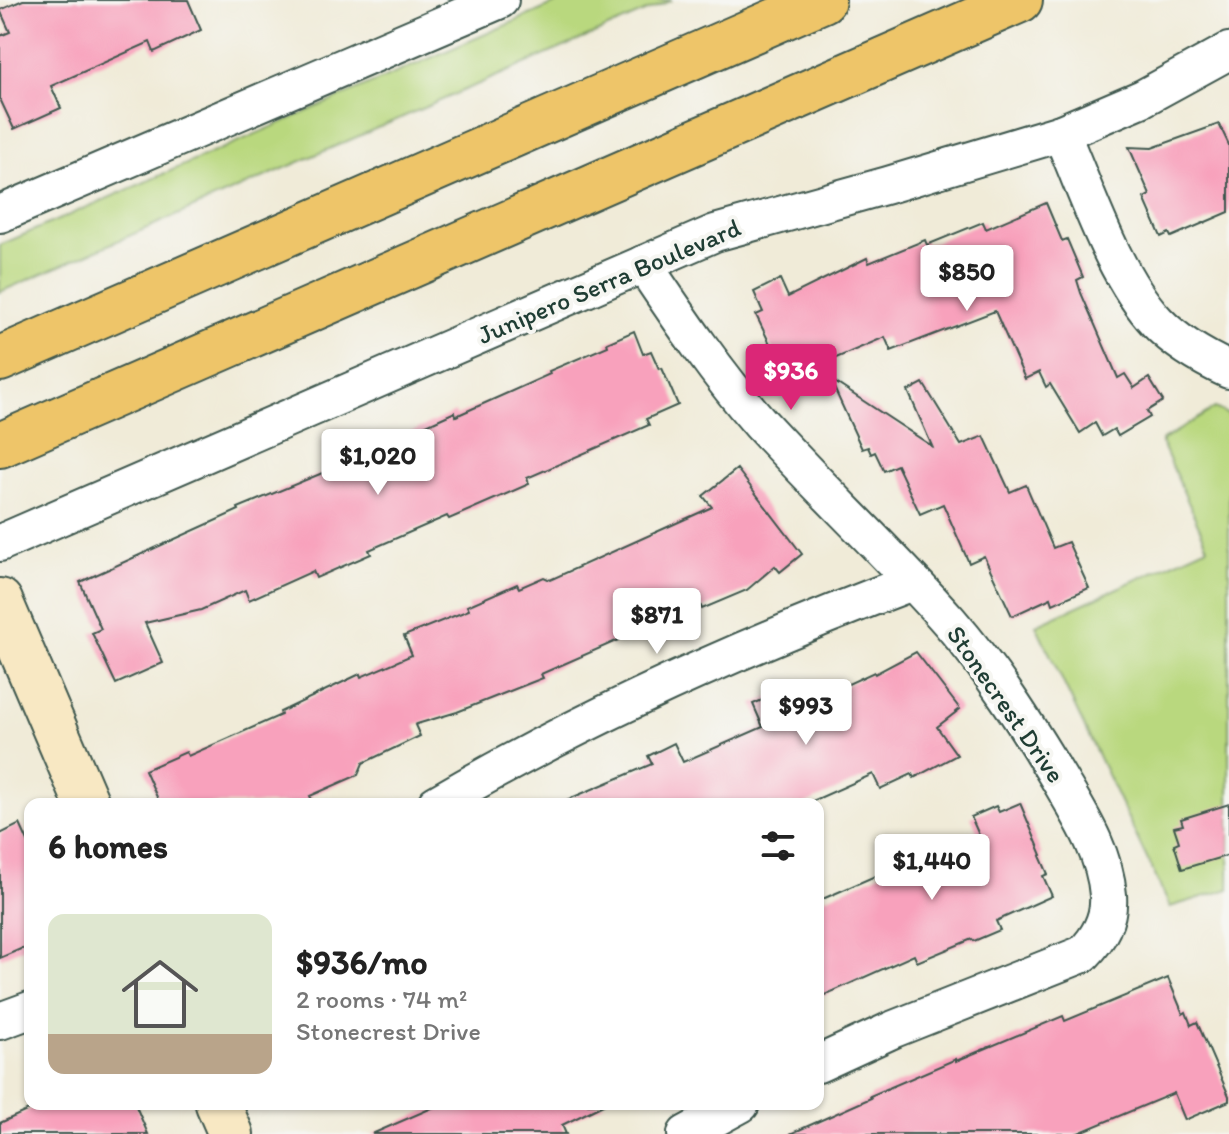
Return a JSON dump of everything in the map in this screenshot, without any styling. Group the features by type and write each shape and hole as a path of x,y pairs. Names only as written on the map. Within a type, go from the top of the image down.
{"main road":[{"path":"0,359 823,0"},
{"path":"0,445 1020,0"}],"street":[{"path":"0,214 500,0"},
{"name":"Junipero Serra Boulevard","path":"0,543 739,225 902,181 1061,133 1143,98 1229,51"},
{"path":"1061,133 1120,267 1136,295 1157,322 1181,343 1229,370"},
{"name":"Stonecrest Drive","path":"643,264 711,362 759,421 912,582 984,664 1013,705 1073,804 1098,851 1104,874 1109,897 1106,920 1097,939 1083,954 894,1029 824,1061"},
{"path":"447,798 563,734 633,700 787,631 912,582"},
{"path":"0,601 84,798"},
{"path":"0,1021 24,1012"},
{"path":"221,1110 231,1134"},
{"path":"686,1134 730,1110"}],"green space":[{"path":"564,0 672,0 0,292 0,245"},
{"path":"1215,408 1229,415 1229,889 1170,907 1036,625 1208,547 1161,441"}],"building":[{"path":"23,0 188,0 201,30 154,52 150,42 51,86 61,108 14,129 0,99 0,36 10,32 0,10"},
{"path":"1219,124 1229,145 1229,212 1171,237 1169,233 1161,237 1144,198 1150,195 1129,147 1152,148"},
{"path":"1046,203 1062,241 1067,239 1083,277 1077,280 1081,293 1118,378 1125,374 1134,388 1149,378 1163,401 1147,411 1150,417 1118,436 1114,429 1102,436 1095,423 1080,433 1050,384 1046,387 1039,372 1025,379 995,311 891,351 885,337 787,379 756,315 763,312 754,292 780,279 788,297 867,258 869,263 925,240 927,245 983,222 986,229"},
{"path":"634,331 643,354 651,351 659,369 662,368 678,405 646,419 649,425 527,478 529,484 369,550 371,554 316,578 313,571 249,600 245,590 201,610 145,623 163,663 116,684 92,633 101,629 80,582 238,508 366,455 455,412 456,416 550,374 549,371 608,346 607,343"},
{"path":"830,379 932,446 908,391 923,383 961,445 984,436 1010,492 1026,485 1053,548 1068,542 1089,588 1053,604 1051,598 1012,616 984,556 969,563 943,504 920,514 897,465 884,471 875,452 871,454 868,447 862,449"},
{"path":"737,469 802,554 780,572 775,566 747,590 702,609 700,604 541,674 543,678 457,712 417,724 420,736 363,763 358,775 311,798 157,798 145,770 186,752 188,756 281,715 280,712 360,674 361,677 412,655 404,636 469,610 467,606 517,584 519,588 544,577 550,580 712,507 703,496"},
{"path":"916,652 960,709 937,727 957,755 914,778 912,774 880,789 873,774 819,798 571,798 652,764 648,756 674,743 683,762 763,727 753,704 797,685 805,704 875,674"},
{"path":"1020,803 1042,855 1048,874 1043,876 1052,896 996,921 1000,930 917,962 914,955 824,995 824,898 891,869 893,874 979,835 971,817 996,806 999,812"},
{"path":"1229,804 1229,855 1182,869 1174,844 1179,842 1174,827 1183,825 1181,819"},
{"path":"20,824 24,833 24,948 0,958 0,834"},
{"path":"1168,978 1183,1014 1186,1012 1191,1025 1197,1022 1229,1096 1229,1101 1185,1120 1174,1093 1076,1134 790,1134 956,1059 1063,1016 1065,1021"},
{"path":"29,1110 138,1110 148,1134 0,1134 0,1123"},
{"path":"427,1110 593,1110 562,1125 566,1134 372,1134"}]}
